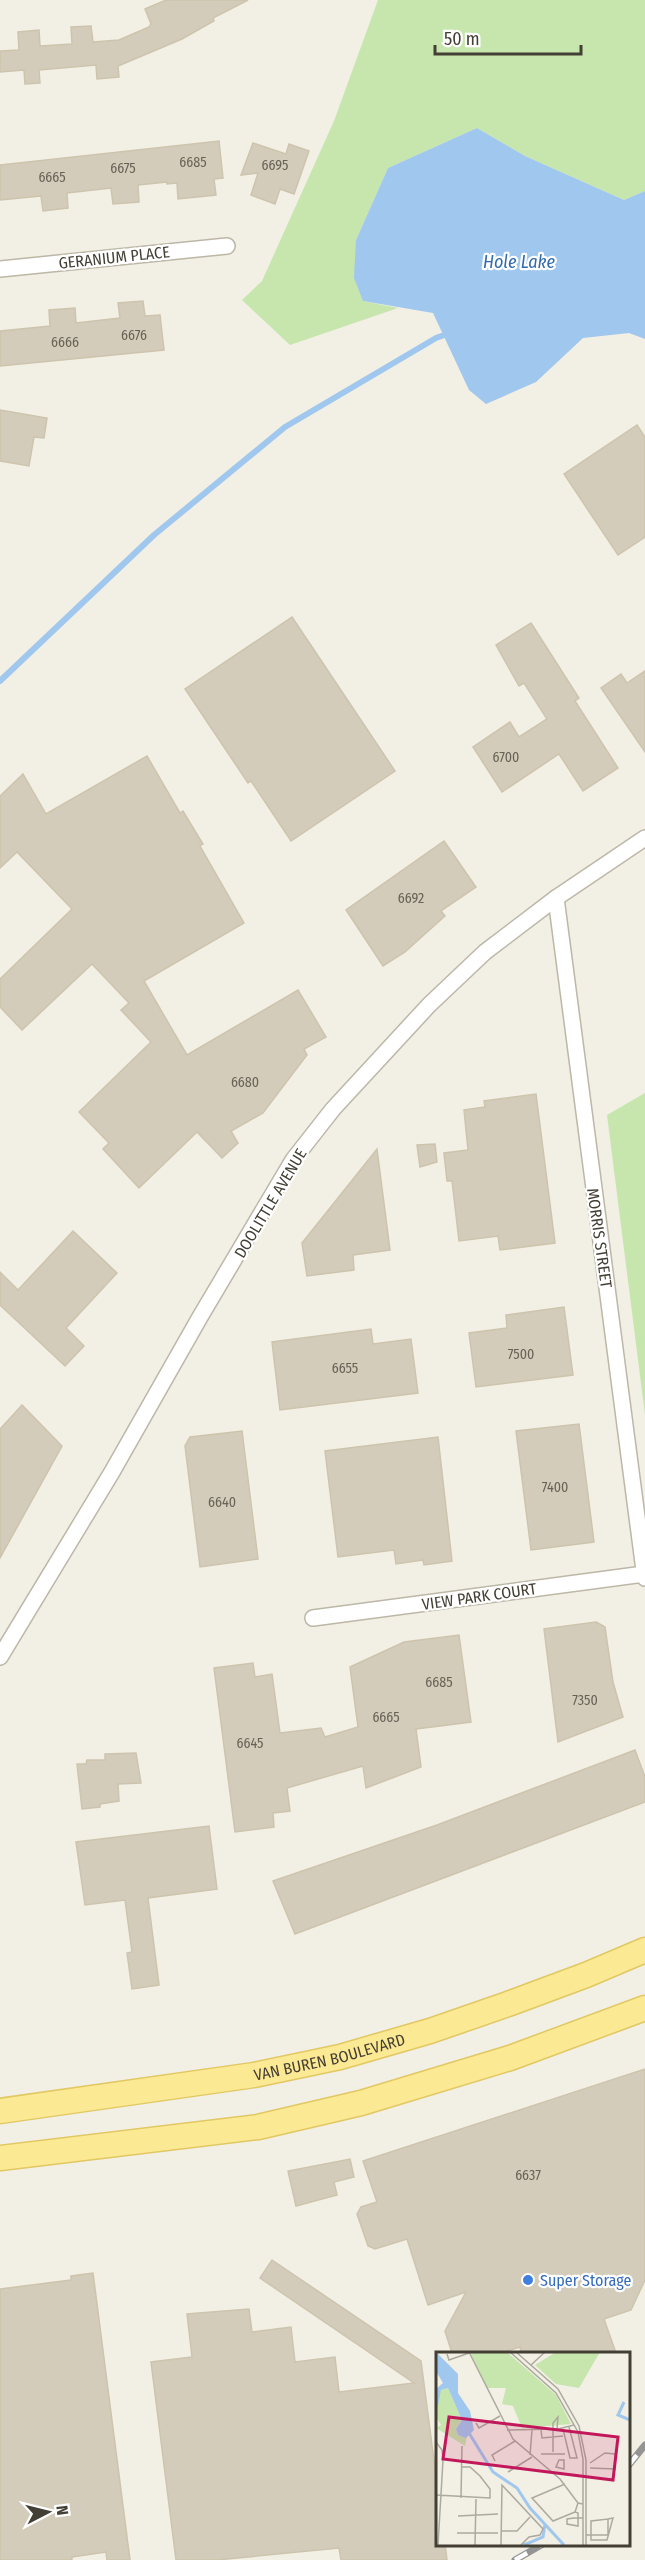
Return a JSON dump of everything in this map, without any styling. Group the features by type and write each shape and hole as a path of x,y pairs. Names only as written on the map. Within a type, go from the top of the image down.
{"main road":[{"name":"VAN BUREN BOULEVARD","path":"0,2111 254,2075 340,2057 430,2031 508,2004 586,1976 645,1950"},
{"path":"0,2158 258,2127 422,2086 521,2054 645,2008"}],"street":[{"name":"GERANIUM PLACE","path":"0,269 227,246"},
{"name":"DOOLITTLE AVENUE","path":"0,1657 112,1472 293,1160 333,1109 429,1005 485,952 556,898 645,838"},
{"name":"MORRIS STREET","path":"556,898 645,1576"},
{"name":"VIEW PARK COURT","path":"313,1618 645,1576"}],"green space":[{"path":"378,0 645,0 645,191 624,200 525,156 477,128 388,168 356,240 363,301 398,308 290,345 242,300 262,281 334,121"},
{"path":"645,1093 645,1415 607,1115"}],"water":[{"name":"Hole Lake","path":"477,128 525,156 624,200 645,191 645,339 629,333 583,338 536,382 486,404 469,390 433,313 363,301 354,278 356,240 388,168"}],"building":[{"path":"166,0 248,0 213,18 214,21 182,39 118,66 119,77 97,79 96,65 39,70 40,83 25,84 24,70 0,72 0,51 19,50 18,32 39,30 40,46 72,44 71,27 91,26 93,42 119,40 149,27 151,24 145,9"},
{"path":"219,141 223,178 214,179 216,195 178,199 177,183 167,184 167,182 138,185 139,202 113,204 111,188 67,193 68,208 43,211 41,196 0,200 0,165"},
{"path":"253,143 286,154 289,144 309,151 294,194 280,189 275,204 251,195 258,173 241,175"},
{"path":"143,301 145,316 160,315 164,350 0,366 0,331 50,326 49,310 75,308 76,323 120,318 118,303"},
{"path":"0,410 47,418 44,438 34,437 29,466 0,461"},
{"path":"637,425 645,437 645,537 618,555 564,474"},
{"path":"292,617 395,771 291,841 251,781 248,783 185,689"},
{"path":"531,623 579,698 575,701 618,768 583,791 559,754 502,792 473,747 510,722 519,737 547,719 524,683 519,686 496,645"},
{"path":"645,671 645,752 601,688 621,674 627,683"},
{"path":"147,756 180,813 183,811 203,844 200,846 244,923 144,981 187,1055 298,990 326,1037 304,1049 307,1055 263,1113 231,1131 238,1143 222,1158 197,1132 139,1188 103,1149 109,1143 79,1112 151,1042 121,1010 129,1003 92,964 22,1030 0,1007 0,979 72,909 17,852 0,868 0,796 23,774 46,814"},
{"path":"444,841 476,887 441,911 445,916 405,952 383,966 346,910"},
{"path":"536,1094 555,1243 500,1250 498,1236 459,1241 452,1181 447,1181 444,1153 468,1150 464,1110 485,1107 484,1101"},
{"path":"435,1144 437,1162 420,1167 417,1145"},
{"path":"377,1149 390,1250 353,1255 354,1270 307,1276 302,1243"},
{"path":"73,1231 117,1273 66,1328 84,1346 65,1366 0,1305 0,1272 18,1290"},
{"path":"564,1307 573,1375 476,1387 469,1333 507,1328 506,1315"},
{"path":"371,1329 373,1344 411,1339 418,1393 280,1410 272,1342"},
{"path":"22,1405 62,1446 0,1558 0,1429"},
{"path":"579,1424 594,1542 531,1550 516,1431"},
{"path":"242,1431 258,1559 200,1567 185,1446 190,1437"},
{"path":"438,1437 452,1561 424,1565 423,1560 396,1564 394,1550 338,1557 325,1451"},
{"path":"596,1622 605,1627 613,1682 623,1717 558,1742 544,1629"},
{"path":"459,1635 471,1722 416,1729 421,1767 366,1788 363,1766 287,1788 290,1811 273,1813 274,1827 235,1832 214,1668 253,1663 255,1677 272,1674 280,1733 321,1728 325,1737 358,1727 350,1667 404,1642"},
{"path":"635,1750 645,1777 645,1802 295,1934 273,1881 437,1825"},
{"path":"136,1753 141,1783 118,1784 119,1801 100,1804 100,1807 82,1809 77,1764 86,1764 87,1760 105,1760 105,1754"},
{"path":"209,1826 217,1889 148,1898 159,1985 132,1989 127,1953 132,1952 125,1900 85,1905 76,1842"},
{"path":"645,2069 645,2280 631,2310 604,2319 616,2352 521,2352 520,2347 504,2352 452,2352 445,2331 466,2292 428,2305 407,2239 375,2249 368,2246 357,2214 361,2207 377,2202 363,2161"},
{"path":"350,2159 354,2177 334,2182 337,2195 296,2206 288,2171"},
{"path":"272,2260 421,2361 436,2476 436,2545 445,2545 447,2560 341,2560 339,2548 217,2560 176,2560 151,2362 192,2357 187,2314 249,2309 252,2332 291,2327 295,2362 335,2357 339,2392 414,2383 260,2278"},
{"path":"93,2273 130,2560 107,2560 106,2552 72,2557 72,2560 0,2560 0,2289 71,2280 71,2276"}],"waterway":[{"path":"0,681 154,535 285,427 436,338 450,333"}],"railway":[{"path":"630,2464 645,2445"},
{"path":"515,2560 541,2545"}],"place":[{"name":"Super Storage","path":"528,2280"}]}
